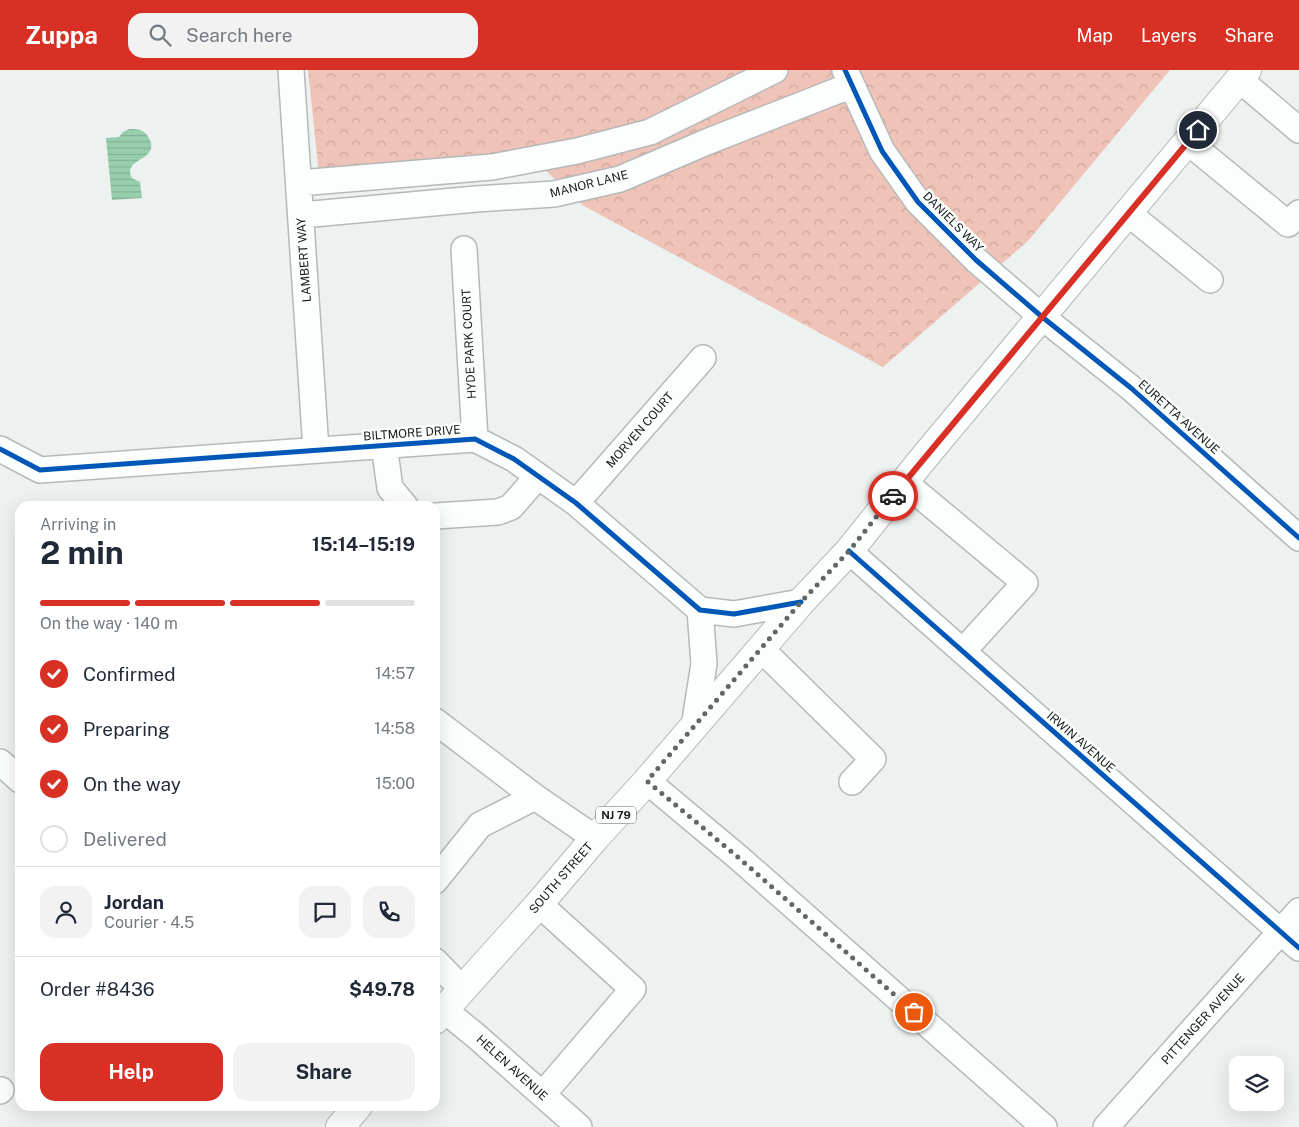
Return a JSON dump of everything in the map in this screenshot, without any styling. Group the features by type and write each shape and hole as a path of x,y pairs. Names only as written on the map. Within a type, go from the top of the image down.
{"main road":[{"name":"SOUTH STREET","path":"440,1014 647,781 801,602 849,551 904,482 1243,75"},
{"path":"340,1127 354,1111"}],"street":[{"name":"LAMBERT WAY","path":"291,70 316,450"},
{"path":"299,183 492,167 577,151 650,132 775,70"},
{"path":"1243,75 1299,130"},
{"name":"MANOR LANE","path":"302,215 554,194 620,179 848,78"},
{"name":"DANIELS WAY","path":"848,78 882,151 918,202 976,260 1042,316"},
{"path":"700,107 715,138"},
{"path":"1188,142 1288,224 1299,213"},
{"path":"454,170 456,201"},
{"path":"1128,213 1210,280"},
{"name":"HYDE PARK COURT","path":"464,249 475,439"},
{"name":"EURETTA AVENUE","path":"1042,316 1131,388 1299,538"},
{"name":"MORVEN COURT","path":"576,503 703,358"},
{"name":"BILTMORE DRIVE","path":"0,449 40,470 475,439 514,459 576,503 700,610"},
{"path":"384,445 390,488 401,501"},
{"path":"440,516 498,512 511,507 538,476"},
{"path":"904,482 1025,583 963,651"},
{"name":"IRWIN AVENUE","path":"849,551 1299,948"},
{"path":"694,727 704,664 700,610 734,614 801,602"},
{"path":"761,649 873,759 852,782"},
{"path":"440,725 535,797 595,838"},
{"path":"0,762 15,776"},
{"path":"647,781 739,858 1044,1127"},
{"path":"440,875 480,825 535,797"},
{"path":"539,904 633,989 543,1094"},
{"name":"PITTENGER AVENUE","path":"1106,1127 1299,911"},
{"path":"440,966 462,989"},
{"name":"HELEN AVENUE","path":"440,1016 475,1034 579,1127"}],"green space":[{"path":"308,70 1170,70 1028,241 883,367 584,206 545,170 320,184"}],"shaded area":[{"path":"129,129 143,132 151,141 150,151 135,163 130,170 132,178 140,182 142,198 112,200 106,138 119,137"}],"cycle path":[{"path":"845,70 882,151 918,202 976,260 1041,316 1131,388 1299,538"},
{"path":"0,449 40,470 475,439 514,459 576,503 700,610 734,614 801,602"},
{"path":"849,551 1299,948"}],"way so far":[{"path":"893,496 849,551 801,602 647,781 739,858 914,1012"}],"route":[{"path":"893,496 1198,130"}]}
